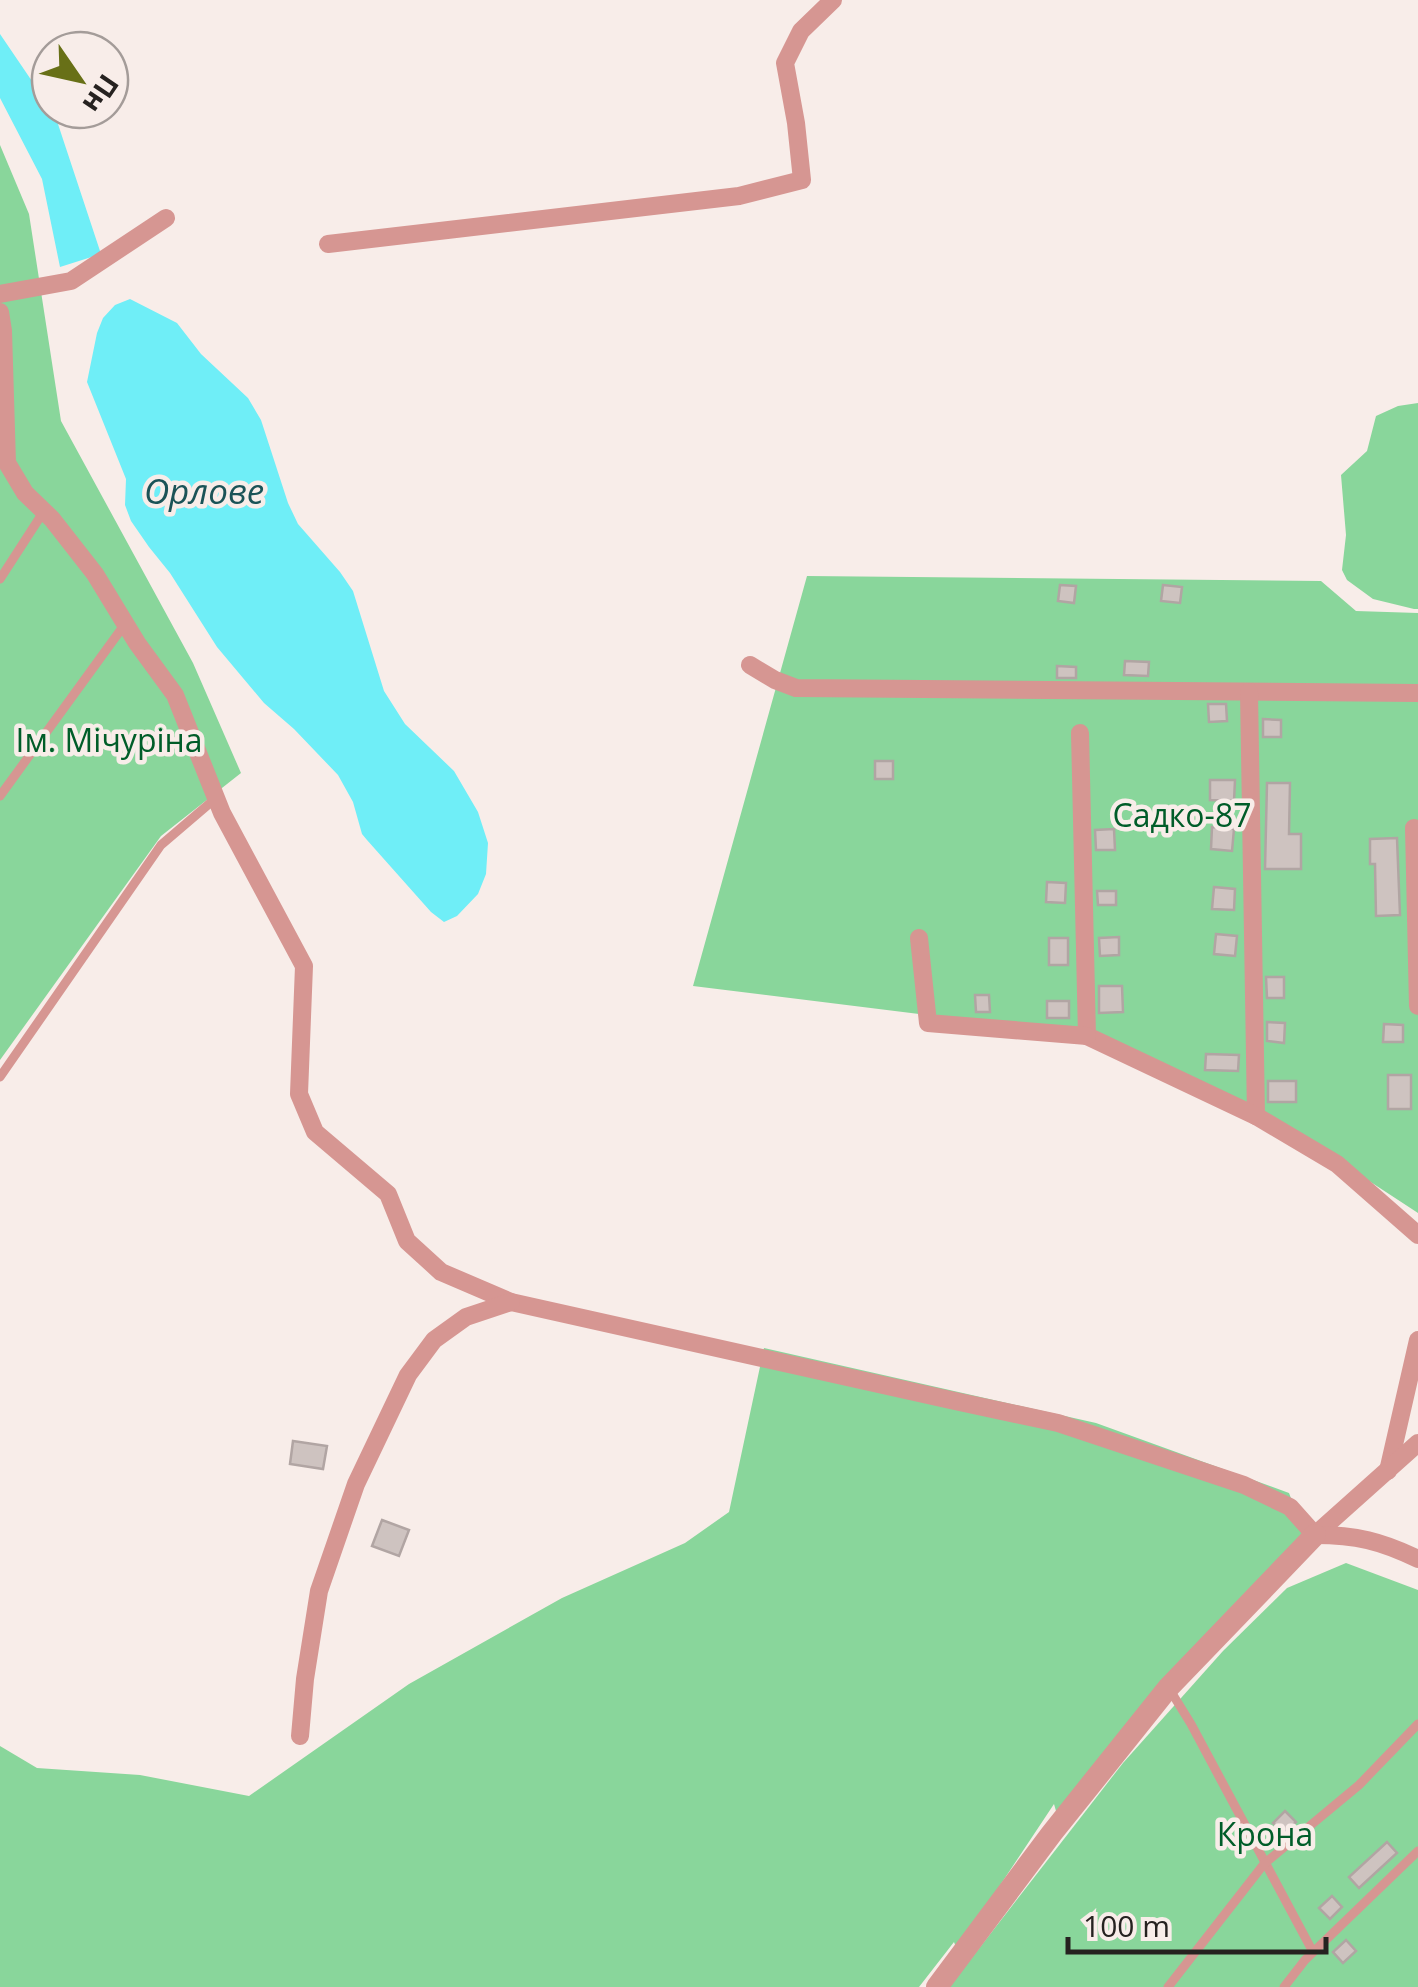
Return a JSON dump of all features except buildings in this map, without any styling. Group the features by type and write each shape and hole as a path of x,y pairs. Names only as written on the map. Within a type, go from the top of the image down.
{"street":[{"path":"328,244 739,196 802,180 785,63 802,31 833,0"},
{"path":"0,294 71,281 166,218"},
{"path":"0,312 7,463 25,493 94,574 175,696 222,814 304,966 299,1094 316,1132 388,1194 407,1242 441,1272 511,1302 1058,1423 1244,1485 1290,1508 1315,1535 1350,1535 1391,1546 1418,1559"},
{"path":"750,666 796,688 1418,694"},
{"path":"1250,692 1256,1116"},
{"path":"1080,733 1088,1036"},
{"path":"1414,828 1418,1006"},
{"path":"919,938 928,1023 1088,1036 1256,1116 1337,1164 1418,1235"},
{"path":"300,1736 319,1591 356,1484 408,1376 434,1340 466,1317 511,1302"},
{"path":"1388,1472 1418,1340"},
{"path":"937,1987 1052,1833 1168,1688 1315,1535 1418,1443"}],"lane":[{"path":"0,579 44,511"},
{"path":"0,796 125,624"},
{"path":"0,1077 161,846 216,798"},
{"path":"1168,1688 1313,1952"},
{"path":"1168,1987 1264,1864 1359,1785 1418,1724"},
{"path":"1284,1987 1313,1952 1418,1851"}],"green space":[{"name":"Ім. Мічуріна","path":"0,145 29,214 61,421 193,663 241,773 161,836 0,1060"},
{"path":"1418,403 1418,609 1414,609 1373,599 1347,580 1342,570 1346,535 1341,475 1367,451 1376,416 1398,406"},
{"name":"Садко-87","path":"807,576 1321,581 1356,611 1418,613 1418,1213 1279,1122 1094,1031 693,986"},
{"path":"764,1348 1096,1423 1289,1493 1305,1535 1058,1818 1054,1804 957,1950 954,1942 919,1987 0,1987 0,1746 37,1768 140,1775 249,1796 409,1684 562,1598 685,1543 729,1512"},
{"name":"Крона","path":"1346,1563 1418,1590 1418,1987 949,1987 1123,1763 1223,1651 1287,1588"}],"water":[{"path":"0,34 30,78 30,130 60,130 101,254 60,267 42,179 0,98"},
{"name":"Орлове","path":"130,299 177,323 201,354 248,398 261,420 298,524 353,591 384,691 405,724 454,771 478,812 488,843 486,874 478,894 457,916 444,922 431,912 362,834 353,802 338,775 264,703 217,647 131,521 125,505 126,479 87,382 103,318 115,305"}]}
